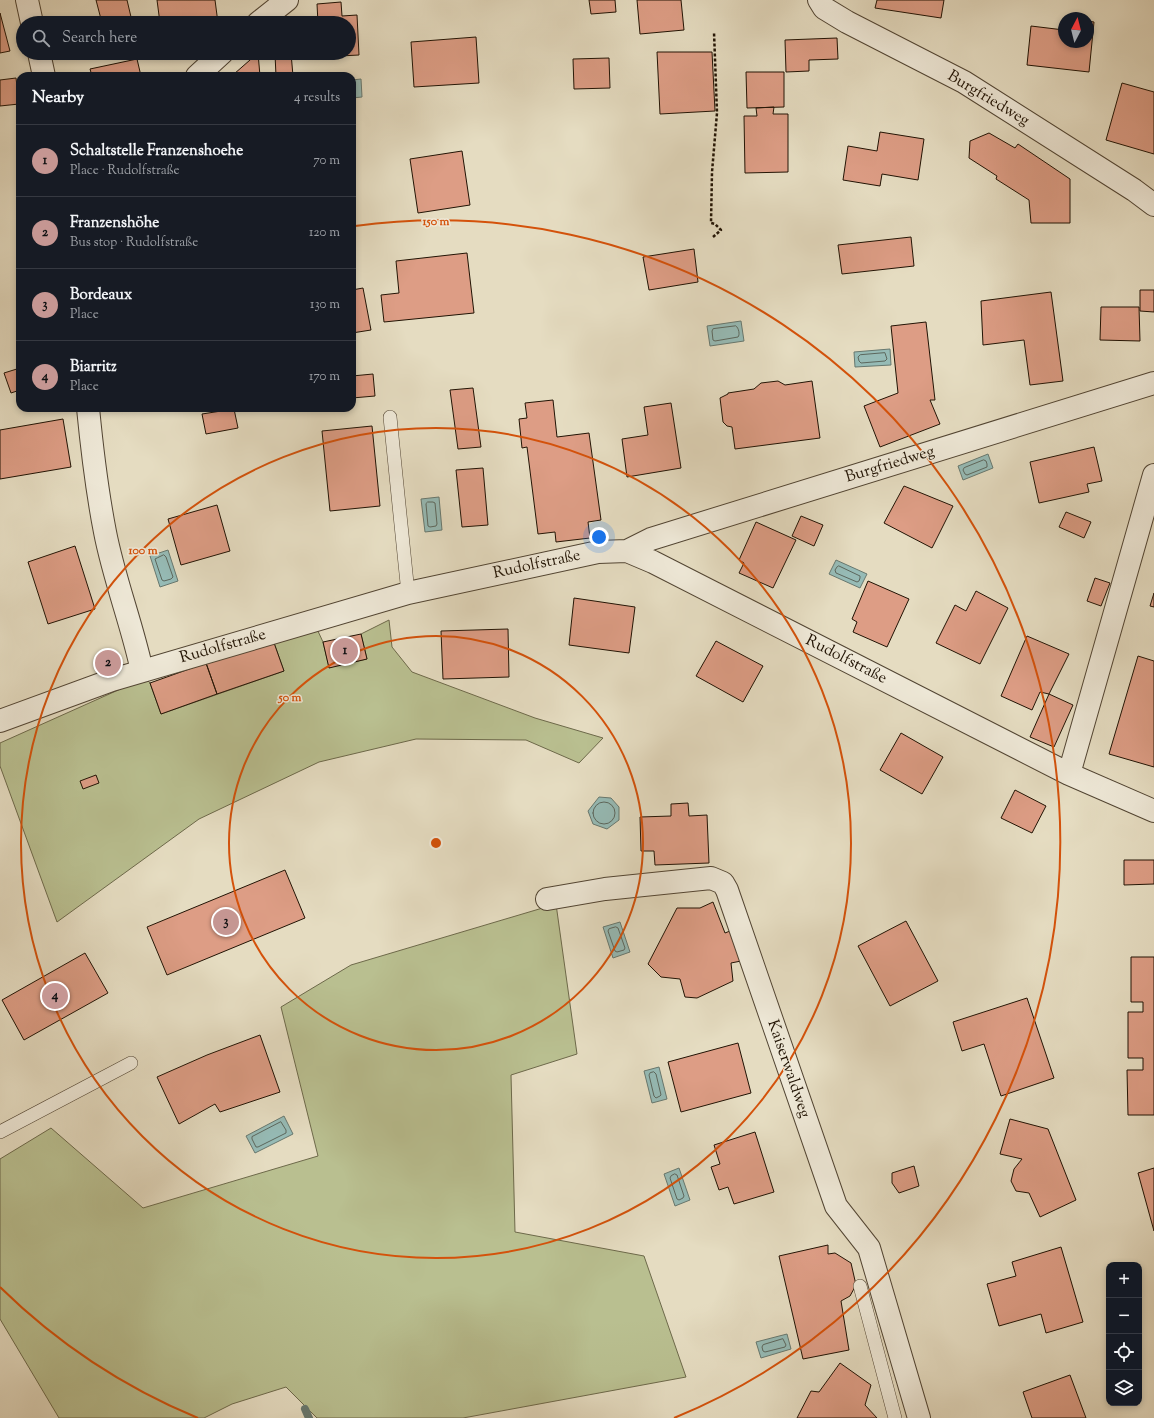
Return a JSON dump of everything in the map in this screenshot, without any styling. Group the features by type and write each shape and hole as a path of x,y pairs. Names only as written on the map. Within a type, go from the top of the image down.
{"street":[{"path":"27,0 30,16"},
{"path":"267,16 287,0"},
{"name":"Burgfriedweg","path":"819,0 824,8 847,22 964,82 1134,190 1154,205"},
{"path":"41,60 43,72"},
{"path":"201,72 214,60"},
{"name":"Burgfriedweg","path":"627,552 651,539 1154,383"},
{"path":"89,412 105,532 120,593 138,651 142,671"},
{"path":"1069,774 1154,475"},
{"name":"Rudolfstraße","path":"0,721 112,680 408,593 598,552 627,552 653,562 1069,774 1154,811"},
{"name":"Kaiserwaldweg","path":"547,899 605,889 711,878 723,883 732,905 836,1206 869,1248 919,1418"}],"lane":[{"path":"390,417 408,593"},
{"path":"0,1132 131,1062"},
{"path":"860,1286 895,1418"}],"path":[{"path":"713,237 721,230 715,224 711,223 712,172 717,113 714,32"}],"green space":[{"path":"389,620 392,647 412,672 535,718 603,738 579,763 526,740 416,739 319,762 199,819 57,922 0,766 0,743 145,678 150,683 161,714 284,671 273,640 317,629 323,642 329,667 367,659 361,634"},
{"path":"556,904 577,1054 511,1075 515,1232 644,1256 686,1377 463,1418 317,1418 286,1387 232,1404 204,1418 59,1418 0,1319 0,1159 51,1128 143,1208 318,1156 281,1007 351,965"}],"water":[{"path":"361,79 362,97 356,98 356,80"},
{"path":"741,321 744,341 710,346 707,326"},
{"path":"890,349 891,365 855,367 854,352"},
{"path":"988,454 993,468 963,480 958,466"},
{"path":"439,497 442,530 425,532 421,499"},
{"path":"168,550 178,581 160,587 150,556"},
{"path":"836,560 867,574 860,588 829,574"},
{"path":"599,797 611,798 619,807 619,820 607,829 593,824 588,811"},
{"path":"620,922 630,952 613,958 603,927"},
{"path":"659,1067 667,1099 652,1103 644,1071"},
{"path":"284,1116 293,1134 255,1153 246,1136"},
{"path":"679,1168 690,1200 675,1206 664,1174"},
{"path":"787,1334 791,1349 761,1358 756,1342"}],"building":[{"path":"96,0 127,0 131,16 100,16"},
{"path":"157,0 215,0 217,16 159,16"},
{"path":"589,0 615,0 616,12 591,14"},
{"path":"637,0 681,0 684,30 640,34"},
{"path":"877,0 944,0 941,18 875,8"},
{"path":"341,2 342,16 318,16 317,4"},
{"path":"0,13 10,51 0,53"},
{"path":"357,15 359,55 356,55 356,16 342,16"},
{"path":"1031,26 1058,29 1058,48 1091,48 1089,72 1027,65"},
{"path":"476,37 479,83 414,87 411,42"},
{"path":"837,38 838,59 809,60 809,71 786,72 785,40"},
{"path":"657,52 712,52 715,111 660,114"},
{"path":"609,58 610,88 574,89 573,59"},
{"path":"137,60 140,72 91,72 90,69"},
{"path":"250,60 259,60 260,72 236,72"},
{"path":"275,60 292,60 293,72 276,72"},
{"path":"746,72 784,72 784,107 747,108"},
{"path":"16,78 16,104 0,106 0,80"},
{"path":"1122,83 1154,92 1154,154 1106,140"},
{"path":"774,107 773,114 788,114 788,172 745,173 744,116 757,116 756,108"},
{"path":"880,132 924,139 918,180 882,174 880,186 843,180 848,146 877,151"},
{"path":"989,133 1015,148 1018,144 1070,179 1070,223 1031,223 1029,200 996,179 997,176 969,158 970,141"},
{"path":"462,151 470,205 418,213 410,159"},
{"path":"911,237 914,266 842,274 838,245"},
{"path":"694,249 698,282 649,290 643,257"},
{"path":"467,253 474,313 384,322 381,295 399,293 396,261"},
{"path":"363,288 371,330 356,332 356,289"},
{"path":"1140,290 1154,290 1154,312 1140,311"},
{"path":"1051,292 1063,381 1030,385 1024,340 983,345 981,301"},
{"path":"1101,307 1139,307 1140,341 1100,340"},
{"path":"926,322 935,400 930,400 940,424 880,447 864,406 898,393 891,326"},
{"path":"16,369 16,391 11,393 4,373"},
{"path":"373,374 375,396 356,398 356,376"},
{"path":"778,381 785,385 812,381 820,438 735,449 732,427 727,426 723,422 720,398 728,393 754,389 761,383"},
{"path":"473,388 481,447 458,449 450,390"},
{"path":"553,400 557,437 589,433 601,520 588,522 590,538 556,542 555,532 538,534 527,447 522,448 519,419 527,418 525,403"},
{"path":"671,403 681,468 627,477 622,439 648,435 644,407"},
{"path":"215,412 235,412 238,428 206,434 202,414"},
{"path":"63,419 71,467 0,479 0,430"},
{"path":"372,426 380,506 330,511 322,431"},
{"path":"1094,447 1102,481 1087,484 1089,492 1039,503 1030,462"},
{"path":"483,468 488,525 462,527 456,470"},
{"path":"904,486 953,506 932,548 884,523"},
{"path":"217,505 230,551 181,565 168,519"},
{"path":"1066,512 1091,522 1084,538 1059,527"},
{"path":"801,516 823,525 814,546 792,536"},
{"path":"756,522 796,540 773,588 739,573 744,563 739,560"},
{"path":"75,546 95,609 48,624 28,562"},
{"path":"1095,578 1110,583 1101,606 1087,601"},
{"path":"868,581 909,599 887,647 853,632 857,622 852,619"},
{"path":"976,591 1008,608 980,664 936,643 955,605 966,611"},
{"path":"1154,593 1154,607 1150,606"},
{"path":"574,598 635,607 629,653 569,645"},
{"path":"508,629 509,677 443,679 441,631"},
{"path":"361,634 367,659 329,668 323,642"},
{"path":"1027,636 1069,654 1049,694 1040,692 1032,710 1001,696"},
{"path":"273,640 284,671 217,694 206,663"},
{"path":"716,641 763,666 743,702 696,676"},
{"path":"1138,656 1154,661 1154,767 1109,754"},
{"path":"206,663 217,694 161,714 150,683"},
{"path":"1049,694 1073,705 1054,747 1030,737"},
{"path":"901,733 943,757 922,794 880,770"},
{"path":"96,775 99,783 83,789 80,781"},
{"path":"1015,790 1046,806 1032,833 1001,818"},
{"path":"688,803 689,816 707,815 709,863 655,865 654,851 641,851 640,817 671,816 671,804"},
{"path":"1124,860 1154,860 1154,884 1124,885"},
{"path":"285,870 305,918 167,975 147,927"},
{"path":"713,902 725,933 730,931 741,961 731,963 733,981 697,998 685,997 680,979 661,977 648,964 677,908 700,908"},
{"path":"906,921 938,981 890,1006 858,946"},
{"path":"85,953 108,993 24,1040 2,1000"},
{"path":"1131,957 1154,957 1154,1115 1128,1115 1127,1070 1143,1070 1143,1058 1128,1058 1128,1012 1143,1012 1143,1002 1131,1002"},
{"path":"1027,998 1054,1078 1001,1096 984,1044 962,1051 953,1022"},
{"path":"260,1035 280,1092 220,1112 215,1104 179,1124 157,1077 207,1055"},
{"path":"738,1043 751,1093 681,1112 668,1062"},
{"path":"1010,1119 1048,1129 1076,1200 1040,1217 1029,1193 1016,1191 1011,1181 1014,1169 1022,1159 1000,1154"},
{"path":"755,1132 774,1192 734,1204 728,1187 719,1190 711,1167 720,1164 714,1145"},
{"path":"914,1166 919,1186 899,1193 892,1183 892,1173"},
{"path":"1154,1168 1154,1231 1138,1173"},
{"path":"828,1245 828,1254 835,1253 851,1263 856,1285 850,1296 841,1301 849,1350 803,1359 779,1256"},
{"path":"1061,1247 1083,1322 1046,1333 1041,1314 999,1326 987,1284 1016,1276 1012,1262"},
{"path":"840,1363 871,1385 865,1405 877,1418 797,1418 811,1391 819,1392"},
{"path":"1070,1375 1086,1418 1032,1418 1023,1392"}],"waterway":[{"path":"305,1409 309,1418"}],"place":[{"name":"Schaltstelle Franzenshoehe","path":"345,651"},
{"name":"Franzenshöhe","path":"108,663"},
{"name":"Bordeaux","path":"226,922"},
{"name":"Biarritz","path":"55,996"}]}
